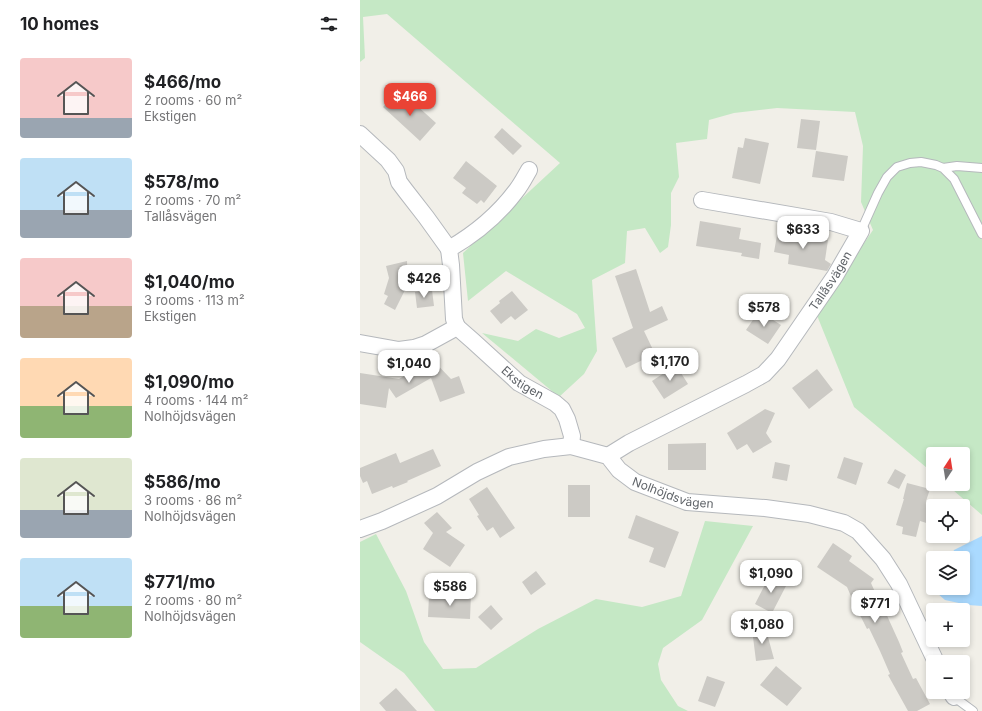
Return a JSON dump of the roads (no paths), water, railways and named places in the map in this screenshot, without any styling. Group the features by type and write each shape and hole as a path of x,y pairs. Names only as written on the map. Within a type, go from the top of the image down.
{"street":[{"path":"360,134 388,160 396,171 399,182 449,249 454,319 457,327 426,344 414,348 399,350 360,343"},
{"path":"449,249 484,225 498,212 517,190 529,170"},
{"path":"702,200 831,222 861,231"},
{"name":"Tallåsvägen","path":"608,456 629,442 764,374 778,359 835,276 861,231"},
{"name":"Ekstigen","path":"457,327 519,383 555,403 562,409 567,419 572,436 571,446"},
{"path":"360,529 382,521 437,496 509,456 544,449 571,446 608,456"},
{"name":"Nolhöjdsvägen","path":"608,456 619,470 635,482 687,502 765,508 809,514 844,523 858,531 883,559 899,584 933,655"}],"lane":[{"path":"861,231 887,177 897,168 910,163 921,162 943,168 954,179 982,234"},
{"path":"943,168 957,166 982,168"},
{"path":"958,699 974,711"}],"water":[{"path":"982,536 982,606 945,600 939,595 970,595 970,551 954,551"}]}
